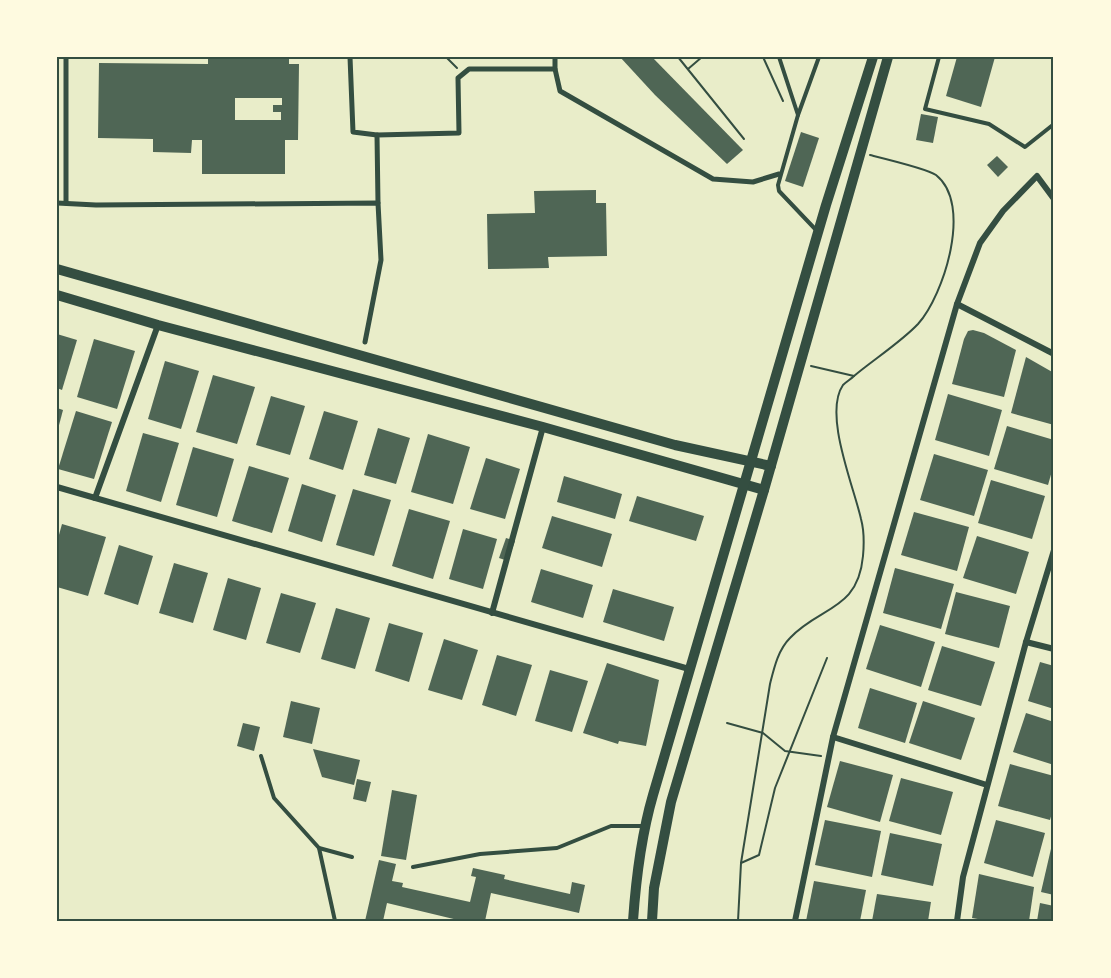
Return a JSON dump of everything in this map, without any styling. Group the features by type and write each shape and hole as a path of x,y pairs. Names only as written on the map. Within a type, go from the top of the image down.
{"main road":[{"path":"633,921 636,877 644,826 818,231 873,57"},
{"path":"652,921 654,888 671,802 771,466 888,57"},
{"path":"57,269 675,445 771,466"},
{"path":"57,295 158,325 543,427 764,490"}],"street":[{"path":"66,57 66,203"},
{"path":"350,57 353,132 377,135 459,133 458,78 469,69 555,69"},
{"path":"555,57 560,91 713,178 753,182 779,174"},
{"path":"365,342 381,260 377,135"},
{"path":"795,921 833,737 957,304 980,243 1003,210 1036,176 1054,199"},
{"path":"57,203 378,203"},
{"path":"957,304 1054,354"},
{"path":"95,498 158,325"},
{"path":"492,613 543,427"},
{"path":"57,487 689,669"},
{"path":"957,921 963,877 987,785 1054,550"},
{"path":"1026,642 1054,650"},
{"path":"833,737 987,785"}],"lane":[{"path":"780,57 798,115"},
{"path":"818,231 779,191 778,179 819,57"},
{"path":"939,57 925,109 989,124 1025,147 1054,124"},
{"path":"261,756 274,798 319,848 335,921"},
{"path":"413,867 480,854 557,848 611,826 644,826"},
{"path":"319,848 352,857"}],"path":[{"path":"446,57 463,74"},
{"path":"678,57 744,139"},
{"path":"688,69 702,57"},
{"path":"763,57 786,105"},
{"path":"738,921 741,863 770,684 776,661 789,639 848,597 858,578 863,556 862,522 844,461 838,429 837,402 843,385 918,324 933,303 948,261 953,230 952,208 947,188 935,174 862,152"},
{"path":"800,364 854,376"},
{"path":"741,863 759,855 775,788 827,658"},
{"path":"727,723 763,733 785,751 828,757"}],"building":[{"path":"208,57 289,57 289,64 299,64 298,140 285,140 285,174 202,174 202,140 192,140 191,153 153,152 153,139 98,138 99,63 208,64","holes":["235,98 282,98 282,105 273,105 273,112 281,112 281,120 235,120"]},
{"path":"620,57 652,57 743,150 727,164 655,95"},
{"path":"957,57 995,57 981,107 946,96"},
{"path":"921,114 938,117 933,143 916,140"},
{"path":"801,132 819,138 803,187 785,181"},
{"path":"997,156 1008,167 998,177 987,165"},
{"path":"596,190 596,203 606,203 607,256 548,257 549,268 488,269 487,214 535,213 534,191"},
{"path":"968,331 984,333 1016,350 1004,397 952,384 964,339"},
{"path":"57,334 77,340 62,390 57,388"},
{"path":"94,339 135,351 117,409 77,397"},
{"path":"1026,357 1054,373 1054,425 1011,413"},
{"path":"165,361 199,371 181,429 148,419"},
{"path":"213,375 255,387 237,444 196,432"},
{"path":"948,394 1002,410 989,456 935,440"},
{"path":"271,396 305,406 290,455 256,445"},
{"path":"57,408 63,410 58,429 57,429"},
{"path":"76,411 112,422 94,479 58,469"},
{"path":"324,411 358,421 343,470 309,459"},
{"path":"1007,426 1054,440 1054,464 1048,485 994,469"},
{"path":"378,428 410,438 396,484 364,475"},
{"path":"143,433 179,443 161,502 126,491"},
{"path":"428,434 470,447 453,504 411,492"},
{"path":"193,447 234,459 217,517 176,505"},
{"path":"934,454 988,470 974,516 920,500"},
{"path":"486,458 520,469 505,519 470,509"},
{"path":"249,466 289,478 272,533 232,521"},
{"path":"564,476 622,494 615,519 557,502"},
{"path":"991,480 1045,496 1032,539 978,523"},
{"path":"302,484 336,495 322,542 288,531"},
{"path":"353,489 391,500 374,556 336,545"},
{"path":"637,496 704,516 696,541 629,521"},
{"path":"409,509 450,521 433,579 392,566"},
{"path":"914,512 969,527 957,571 901,555"},
{"path":"552,516 612,534 602,567 542,548"},
{"path":"62,524 106,537 88,596 57,587 57,542"},
{"path":"463,529 497,539 483,589 449,579"},
{"path":"977,536 1029,552 1016,594 963,578"},
{"path":"506,538 515,541 508,561 499,558"},
{"path":"119,545 153,556 138,605 104,594"},
{"path":"174,563 208,573 193,623 159,613"},
{"path":"895,568 954,584 941,629 883,613"},
{"path":"541,569 593,585 583,618 531,602"},
{"path":"228,578 261,588 246,640 213,630"},
{"path":"613,589 674,607 664,641 603,622"},
{"path":"956,592 1010,606 999,648 945,634"},
{"path":"281,593 316,603 300,653 266,643"},
{"path":"336,608 370,618 355,669 321,659"},
{"path":"389,623 423,633 409,682 375,671"},
{"path":"880,625 935,642 921,687 866,669"},
{"path":"444,639 478,650 462,700 428,690"},
{"path":"942,646 995,662 981,706 928,690"},
{"path":"497,655 532,665 516,716 482,705"},
{"path":"1040,662 1054,666 1054,709 1028,701"},
{"path":"607,663 659,680 646,746 619,741 618,744 583,733"},
{"path":"550,670 588,681 572,732 535,721"},
{"path":"870,688 917,703 905,743 858,728"},
{"path":"291,701 320,708 312,744 283,737"},
{"path":"923,701 975,718 961,760 909,743"},
{"path":"1026,713 1054,722 1054,765 1013,752"},
{"path":"243,723 260,727 254,751 237,746"},
{"path":"313,749 360,760 354,785 322,777"},
{"path":"840,761 893,775 880,822 827,807"},
{"path":"1010,764 1054,776 1054,806 1050,820 998,806"},
{"path":"901,778 953,792 941,835 889,821"},
{"path":"357,779 371,782 366,802 353,799"},
{"path":"392,790 417,795 406,860 381,856"},
{"path":"825,820 881,831 872,877 815,865"},
{"path":"996,820 1045,833 1033,877 984,863"},
{"path":"890,833 942,844 933,886 881,875"},
{"path":"1054,840 1054,895 1041,892"},
{"path":"379,860 396,864 392,881 403,883 402,887 470,902 476,877 471,876 473,868 505,875 504,879 570,894 572,882 585,885 579,913 491,893 485,921 462,921 387,903 383,921 365,921"},
{"path":"979,874 1034,887 1029,921 989,921 972,918"},
{"path":"814,881 866,890 860,921 806,921"},
{"path":"877,894 931,902 928,921 872,921"},
{"path":"1040,903 1054,906 1054,921 1037,921"}]}
